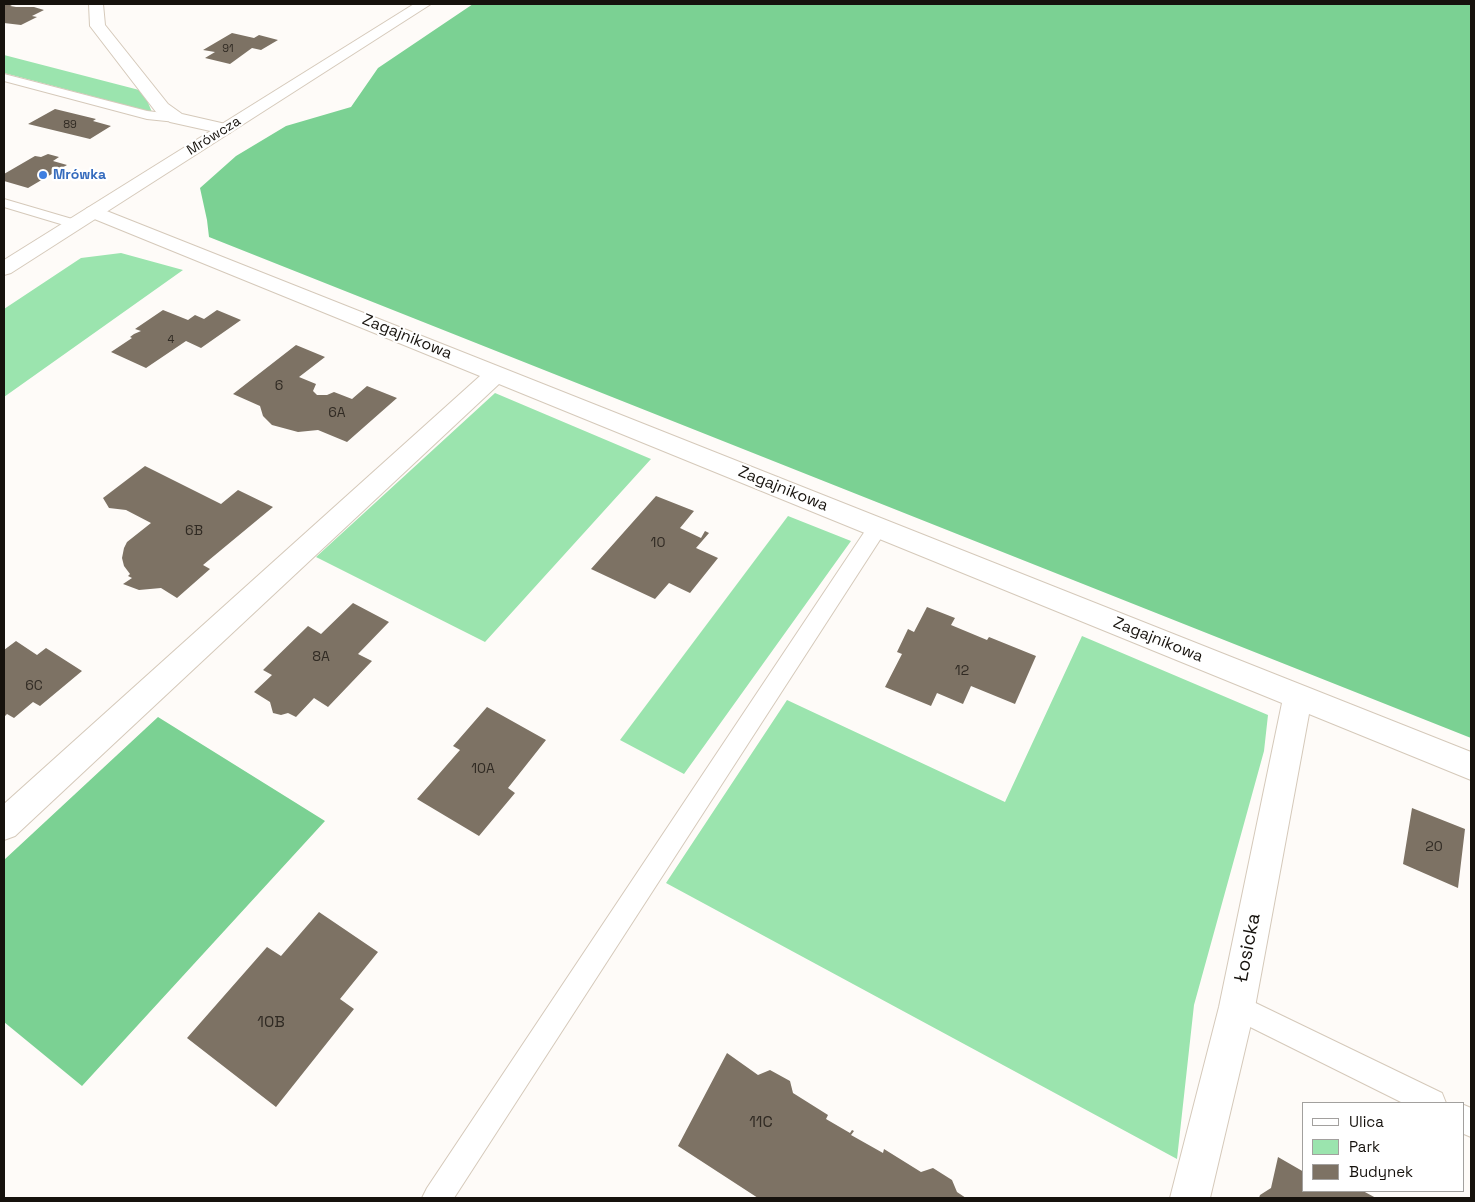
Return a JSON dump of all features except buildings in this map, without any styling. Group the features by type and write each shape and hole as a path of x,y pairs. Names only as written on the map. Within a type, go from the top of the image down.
{"street":[{"path":"96,4 98,26 107,40 162,108 176,118 224,129"},
{"name":"Mrówcza","path":"4,268 424,4"},
{"name":"Zagajnikowa","path":"84,218 497,373 1471,766"},
{"path":"4,825 497,373"},
{"name":"Łosicka","path":"1190,1198 1237,1007 1298,696"}],"lane":[{"path":"4,77 147,115 176,118"},
{"path":"4,203 84,218"},
{"path":"436,1198 878,527"},
{"path":"1237,1007 1430,1102"}],"green space":[{"path":"473,4 1471,4 1471,738 209,237 200,188 236,156 286,126 351,107 378,68"},
{"path":"4,55 143,91 152,112 4,73"},
{"path":"121,253 183,270 4,397 4,309 81,258"},
{"path":"495,393 651,459 485,642 316,557"},
{"path":"788,516 851,541 684,774 620,740"},
{"path":"1082,636 1268,715 1264,751 1194,1005 1177,1159 666,883 787,700 1005,802"},
{"path":"158,717 325,821 82,1086 4,1022 4,860"}],"place":[{"name":"Mrówka","path":"43,175"}]}
